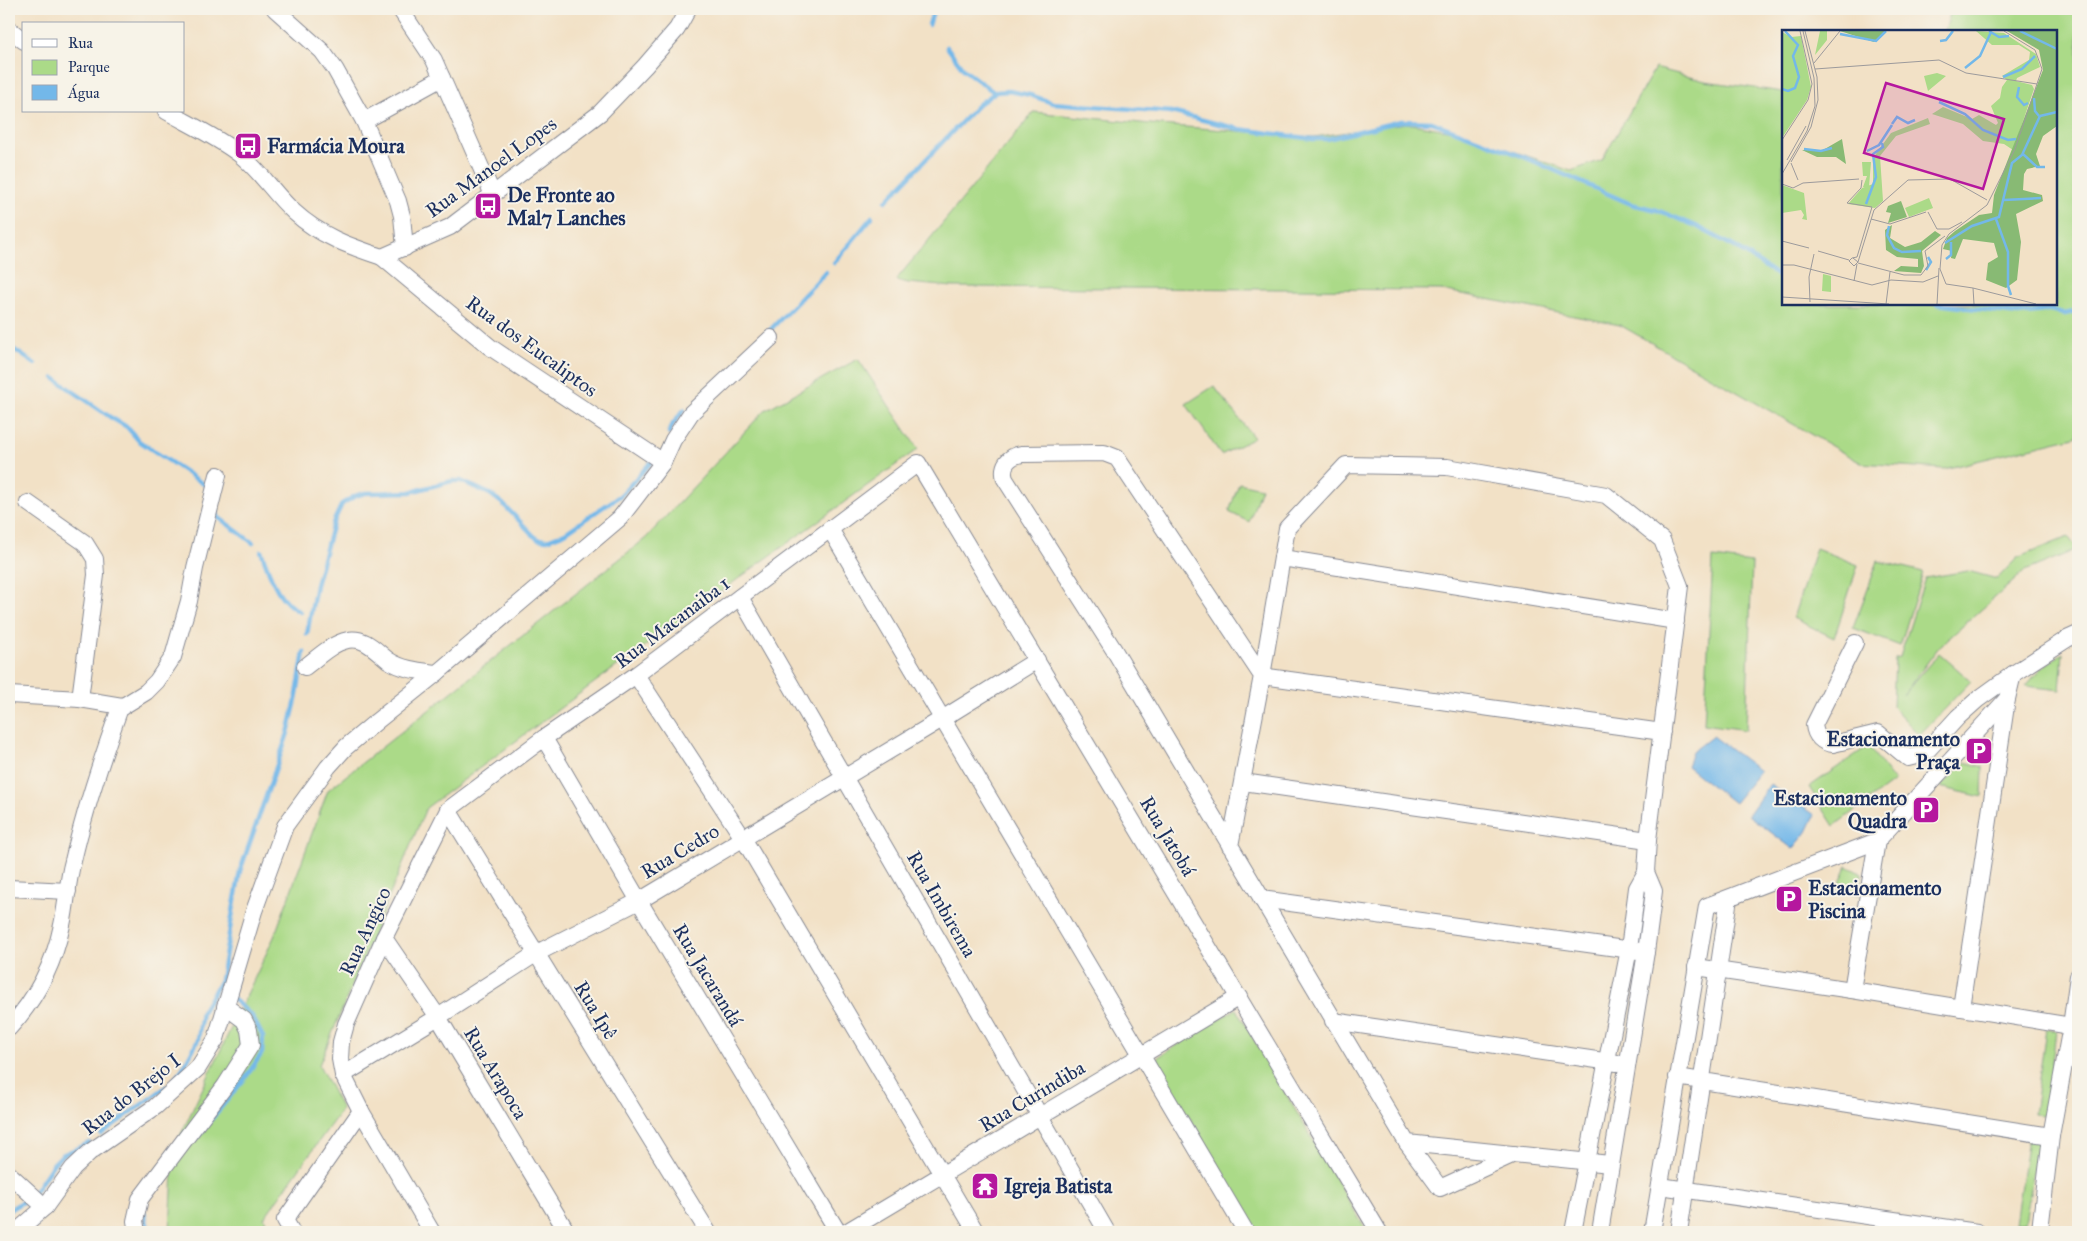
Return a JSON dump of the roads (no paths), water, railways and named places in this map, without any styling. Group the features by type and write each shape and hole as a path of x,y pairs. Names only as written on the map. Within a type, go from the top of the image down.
{"street":[{"path":"275,9 322,51 335,69 364,121 398,201 402,216 405,248"},
{"path":"400,9 434,60 493,195"},
{"name":"Rua Manoel Lopes","path":"382,257 450,228 600,113 670,37 688,9"},
{"path":"9,29 22,39"},
{"path":"364,121 442,78"},
{"path":"168,112 226,144 240,155 293,212 318,231 338,242 382,257"},
{"name":"Rua dos Eucaliptos","path":"382,257 490,347 663,462"},
{"name":"Rua do Brejo I","path":"16,1232 45,1207 73,1168 90,1152 104,1140 155,1107 198,1068 216,1039 254,911 285,826 328,767 346,747 437,673 620,518 663,462 673,440 691,413 771,338"},
{"path":"1514,1154 1440,1188 1407,1143 1114,650 1005,479 1003,474 1006,462 1016,455 1022,454 1104,453 1117,458 1262,676 1662,732"},
{"name":"Rua Macanaiba 1","path":"448,810 544,738 636,675 918,463"},
{"name":"Rua Jatobá","path":"918,463 1380,1232"},
{"path":"1230,846 1243,782 1287,528 1346,465 1446,467 1606,495 1662,540 1680,586 1648,840 1646,872 1637,888 1629,949 1573,1232"},
{"path":"9,695 80,699 122,706 146,692 157,681 173,657 184,620 218,475"},
{"path":"28,503 85,543 95,559 96,575 80,699"},
{"path":"830,529 1246,1232"},
{"path":"1282,558 1676,622"},
{"name":"Rua Imbirema","path":"740,597 1107,1232"},
{"path":"1855,643 1814,725 1815,733 1826,743 1833,744 1878,733 1908,758 1924,754 1958,717 1977,700 2067,638 2078,634"},
{"path":"304,667 338,644 349,640 364,642 375,647 389,660 413,670 437,673"},
{"name":"Rua Cedro","path":"343,1074 438,1017 537,953 639,901 1037,660"},
{"path":"1961,1008 2007,698 2013,674"},
{"path":"636,675 743,838 976,1232"},
{"path":"1652,1232 1706,906 1877,841 2007,698"},
{"path":"9,1028 20,1017 38,991 49,968 62,926 72,864 78,841 97,776 122,706"},
{"name":"Rua Jacarandá","path":"544,738 639,901 838,1232"},
{"path":"1243,782 1648,840"},
{"name":"Rua Angico","path":"432,1232 361,1111 343,1074 340,1059 340,1042 384,938 448,810"},
{"name":"Rua Ipê","path":"448,810 708,1232"},
{"path":"1852,990 1877,841"},
{"path":"1600,1232 1646,952 1654,891 1646,872"},
{"path":"9,888 68,891"},
{"path":"1679,1232 1684,1190 1720,970 1729,898"},
{"path":"1261,899 1646,952"},
{"name":"Rua Arapoca","path":"384,938 438,1017 567,1232"},
{"path":"1696,967 2075,1026"},
{"path":"2038,1232 2040,1230 2051,1136 2075,1026 2078,976"},
{"name":"Rua Curindiba","path":"846,1232 1239,996"},
{"path":"138,1232 135,1221 140,1199 225,1086 251,1045 249,1030 244,1020 225,1006"},
{"path":"1333,1021 1627,1064"},
{"path":"1677,1077 2051,1136"},
{"path":"292,1232 285,1220 361,1111"},
{"path":"1407,1143 1610,1164"},
{"path":"9,1174 45,1207"},
{"path":"1660,1186 1977,1232"}],"water":[{"path":"1713,736 1760,771 1734,803 1687,766 1692,752"},
{"path":"1770,784 1815,815 1807,832 1793,849 1748,815"}],"waterway":[{"path":"929,25 934,9"},
{"path":"947,47 964,70 995,93"},
{"path":"886,201 979,104 996,92 1009,91 1030,95 1053,103 1171,112 1239,129 1313,139 1327,139 1401,121 1432,122 1524,157 1631,204 1657,210 1696,226 1737,248 1782,278"},
{"path":"834,263 872,217"},
{"path":"770,330 826,272"},
{"path":"1945,305 2018,314 2052,310 2065,314 2078,311"},
{"path":"9,346 35,364"},
{"path":"54,378 127,427 139,441 211,489"},
{"path":"669,433 673,424 684,410"},
{"path":"307,634 316,585 333,523 342,504 355,496 365,493 410,492 452,481 461,481 490,494 502,503 534,536 538,539 547,540 565,533 621,495 653,460"},
{"path":"216,510 218,517 253,543"},
{"path":"261,551 279,593 285,601 300,612"},
{"path":"175,1079 198,1040 202,1012 221,980 240,871 288,733 304,652"},
{"path":"195,1139 246,1077 262,1053 263,1037 252,1016 233,999"},
{"path":"101,1134 166,1087"},
{"path":"34,1193 54,1163 62,1155 89,1143"},
{"path":"9,1210 29,1198"},
{"path":"144,1212 149,1232"}],"place":[{"name":"Farmácia Moura","path":"248,146"},
{"name":"De Fronte ao Mal7 Lanches","path":"488,206"},
{"name":"Estacionamento Praça","path":"1979,751"},
{"name":"Estacionamento Quadra","path":"1926,810"},
{"name":"Estacionamento Piscina","path":"1789,899"},
{"name":"Igreja Batista","path":"985,1186"}]}
